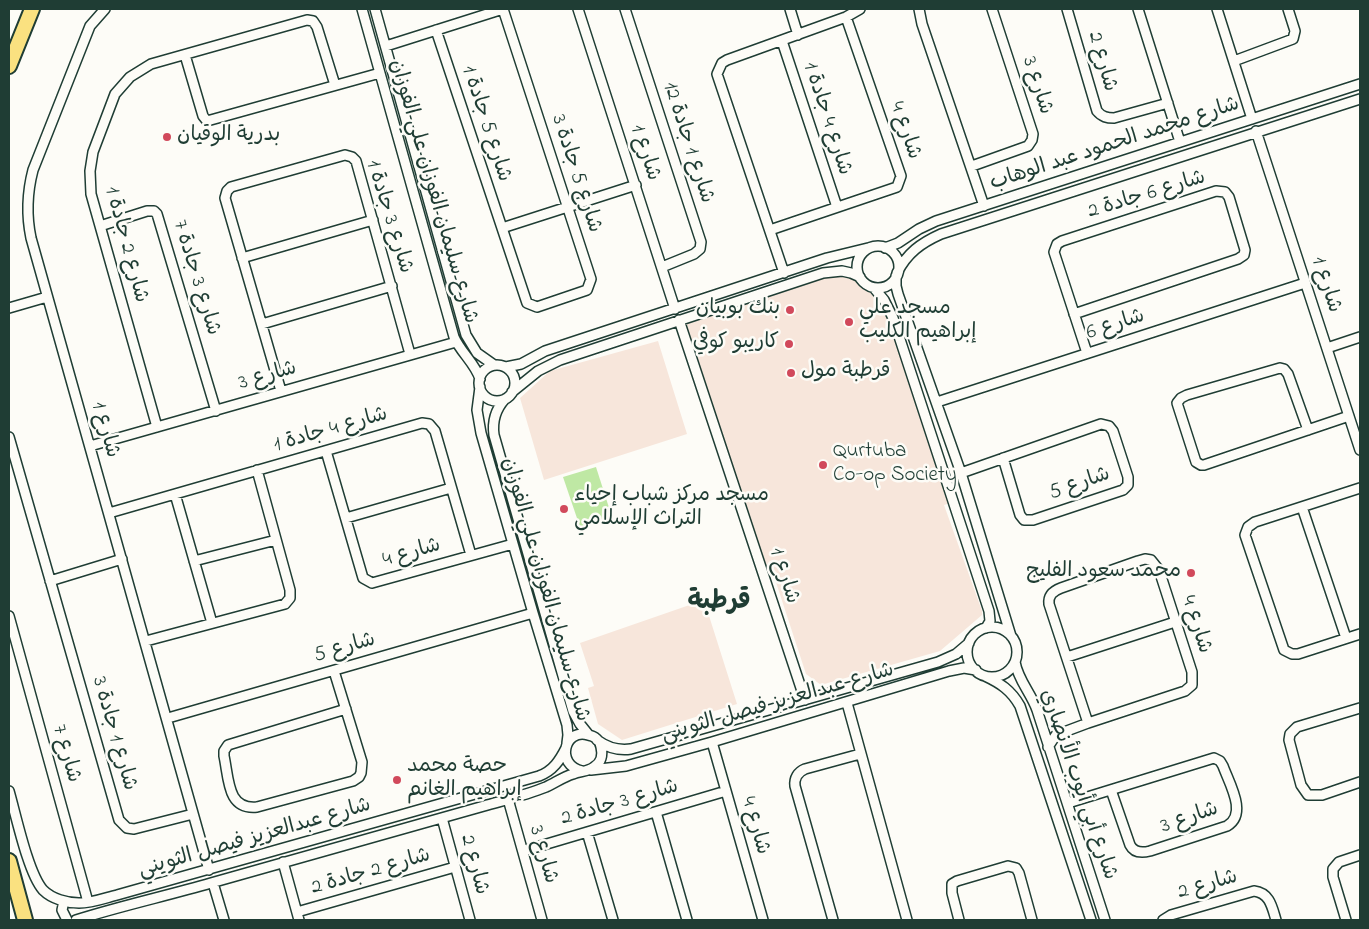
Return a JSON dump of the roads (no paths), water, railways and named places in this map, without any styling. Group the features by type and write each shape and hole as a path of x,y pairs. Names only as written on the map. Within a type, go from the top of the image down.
{"highway":[{"path":"9,66 32,9"},
{"path":"9,861 25,920"}],"street":[{"name":"شارع 1","path":"105,9 90,26 30,180 27,200 29,228 168,718 209,870"},
{"name":"شارع سليمان الفوزان علي الفوزان","path":"362,9 456,342 477,370 480,383 477,410 479,425 568,729 566,746"},
{"name":"شارع سليمان الفوزان علي الفوزان","path":"375,9 466,335 477,353 494,365"},
{"path":"386,46 503,9"},
{"name":"شارع 5 جادة 3","path":"503,9 591,279 588,290 537,307 527,303"},
{"name":"شارع 1","path":"578,9 675,309"},
{"name":"شارع 1 جادة 12","path":"625,9 701,242 700,250 694,254 662,267"},
{"path":"790,9 798,35"},
{"path":"784,273 717,74 722,63 727,60 846,17 860,9"},
{"path":"919,9 922,24 972,166 984,206"},
{"name":"شارع 3","path":"972,166 1028,146 1033,134 992,9"},
{"name":"شارع 2","path":"1067,9 1097,111 1101,115 1114,118 1168,103"},
{"path":"1138,9 1180,142"},
{"path":"1217,9 1252,119"},
{"path":"1234,61 1293,39 1295,31 1288,9"},
{"name":"شارع 4","path":"770,230 897,187 899,184 901,176 846,17"},
{"name":"شارع 2 جادة 1","path":"158,427 91,194 90,171 93,152 115,94 130,77 151,64 307,20 313,21 317,27 335,85"},
{"name":"شارع 5 جادة 1","path":"436,30 527,303"},
{"name":"شارع 4 جادة 1","path":"782,41 837,207"},
{"path":"185,55 203,116 208,121 380,73"},
{"name":"شارع محمد الحمود عبد الوهاب","path":"885,248 898,243 910,234 936,221 1360,84"},
{"name":"شارع محمد الحمود عبد الوهاب","path":"897,275 908,254 928,240 950,231 1360,99"},
{"path":"1306,102 1310,108 1308,115"},
{"path":"391,114 398,116 404,111"},
{"path":"396,133 400,126 408,127"},
{"name":"شارع 1","path":"1256,131 1360,450"},
{"name":"شارع 3 جادة 1","path":"281,391 225,198 227,191 231,187 345,155 352,157 356,161 410,354"},
{"path":"502,228 636,185"},
{"name":"شارع 6 جادة 2","path":"1074,314 1238,259 1244,255 1245,250 1229,197 1225,192 1216,191 1057,244 1054,252 1074,314 1087,353"},
{"path":"1029,192 1029,199 1034,203"},
{"path":"1013,197 1018,202 1017,209"},
{"name":"شارع 3 جادة 7","path":"100,226 147,211 154,211 157,214 216,411"},
{"path":"242,258 373,220"},
{"path":"860,277 842,271 823,273 554,362 528,378 505,399 495,400 489,398 484,394 480,383 484,371 494,365 506,367 521,364 545,351 827,258 878,246 885,248 895,256 898,263 896,286 898,294 961,473 1011,636 1017,649 1015,662 1008,671 1001,675 993,677 984,676 971,666 968,657 969,643 977,632 986,628 998,628 1011,636"},
{"path":"868,248 860,256 857,270 867,285 874,288 884,300 893,318 989,611 990,620 986,628"},
{"path":"874,288 885,286 892,282 897,275"},
{"name":"شارع 6","path":"937,402 1305,283"},
{"path":"262,324 392,286"},
{"path":"9,308 47,296"},
{"name":"شارع 1","path":"679,320 805,700"},
{"path":"1327,348 1360,337"},
{"name":"شارع 3","path":"90,446 456,342"},
{"path":"506,367 512,372 514,379 515,386 512,392"},
{"path":"1308,430 1288,374 1284,369 1280,368 1187,395 1177,403 1196,462 1201,465 1308,430 1349,416"},
{"name":"شارع سليمان الفوزان علي الفوزان","path":"505,399 496,413 493,424 494,435 575,716 588,734"},
{"name":"شارع 4 جادة 1","path":"109,513 422,423 429,424 435,431 471,555"},
{"name":"شارع 5","path":"961,473 1003,458 1101,424 1109,426 1113,431 1128,477 1128,485 1123,490 1032,520 1024,520 1020,514 1003,458"},
{"name":"شارع 1 جادة 3","path":"9,437 120,823 127,828 137,829 193,814"},
{"name":"شارع 4","path":"326,450 363,578 372,583 513,544"},
{"path":"146,641 285,604 288,600 290,590 257,470"},
{"path":"346,518 451,488"},
{"path":"1360,488 1252,524 1246,532 1248,548 1284,650 1292,654 1298,654 1360,634"},
{"path":"175,494 212,623"},
{"path":"1302,507 1346,638"},
{"path":"967,540 975,539 980,534"},
{"path":"194,562 276,540"},
{"path":"50,581 122,559"},
{"name":"شارع 4","path":"1056,735 1185,691 1193,683 1192,674 1156,565 1148,560 1138,561 1061,588 1051,594 1049,604 1088,723"},
{"name":"شارع 5","path":"168,718 533,613"},
{"name":"شارع 7","path":"9,616 88,902"},
{"path":"1067,657 1175,622"},
{"name":"شارع عبدالعزيز فيصل الثويني","path":"597,740 611,748 620,750 631,749 938,662 956,654 969,643"},
{"name":"شارع أبي أيوب الأنصاري","path":"1015,662 1020,678 1034,701 1105,920"},
{"name":"شارع عبدالعزيز فيصل الثويني","path":"76,920 93,918 120,908 508,799 544,788 566,776 585,770 626,766 948,671 964,668 976,670"},
{"path":"334,671 346,709 361,760 362,770 359,777 257,807 247,808 237,803 232,794 224,756 224,751 228,745 346,709"},
{"name":"شارع أبي أيوب الأنصاري","path":"984,676 1005,687 1014,695 1020,706 1091,920"},
{"path":"554,684 565,681"},
{"path":"847,702 908,920"},
{"path":"1360,708 1297,727 1290,734 1288,740 1301,785 1308,795 1322,795 1360,782"},
{"path":"1043,729 1049,734 1056,735 1048,747"},
{"path":"588,734 597,740 602,749 601,759 597,765 585,770 570,764 566,758 566,746 576,735 588,734"},
{"name":"شارع 4","path":"712,742 763,920"},
{"name":"شارع عبدالعزيز فيصل الثويني","path":"9,791 35,876 44,890 50,895 64,901 78,903 117,895 209,870 540,776 548,772 556,764 566,746"},
{"path":"834,920 795,786 795,780 798,773 806,769 860,754"},
{"name":"شارع 3","path":"1068,803 1216,758 1223,766 1237,804 1236,816 1233,822 1227,826 1141,853 1134,851 1130,845 1111,790"},
{"name":"شارع 3 جادة 2","path":"523,850 726,791"},
{"name":"شارع 3","path":"508,799 542,920"},
{"path":"656,812 687,920"},
{"name":"شارع 2","path":"442,818 470,920"},
{"path":"371,824 367,832 374,837"},
{"path":"352,830 357,834 358,840 356,842"},
{"path":"587,832 613,920"},
{"path":"1346,920 1332,869 1339,862 1360,855"},
{"path":"283,862 298,916"},
{"path":"959,920 952,893 952,884 1008,866 1016,868 1019,873 1032,920"},
{"name":"شارع 2 جادة 2","path":"298,916 455,867"},
{"path":"1076,873 1079,876 1084,876 1088,872 1088,868"},
{"path":"213,882 224,920"},
{"path":"1083,895 1086,888 1091,887 1095,890"},
{"name":"شارع 2","path":"1163,920 1171,915 1254,891 1266,896 1276,920"},
{"path":"117,895 120,908"},
{"path":"64,901 62,910 67,920"}],"place":[{"name":"بدرية الوقيان","path":"167,137"},
{"name":"بنك بوبيان","path":"790,310"},
{"name":"مسجد علي إبراهيم الكليب","path":"849,322"},
{"name":"كاريبو كوفي","path":"789,344"},
{"name":"قرطبة مول","path":"791,373"},
{"name":"Qurtuba Co-op Society","path":"823,465"},
{"name":"مسجد مركز شباب إحياء التراث الإسلامي","path":"564,509"},
{"name":"محمد سعود الفليج","path":"1191,573"},
{"name":"حصة محمد إبراهيم الغانم","path":"397,780"}],"district":[{"name":"قرطبة","path":"719,604"}]}
